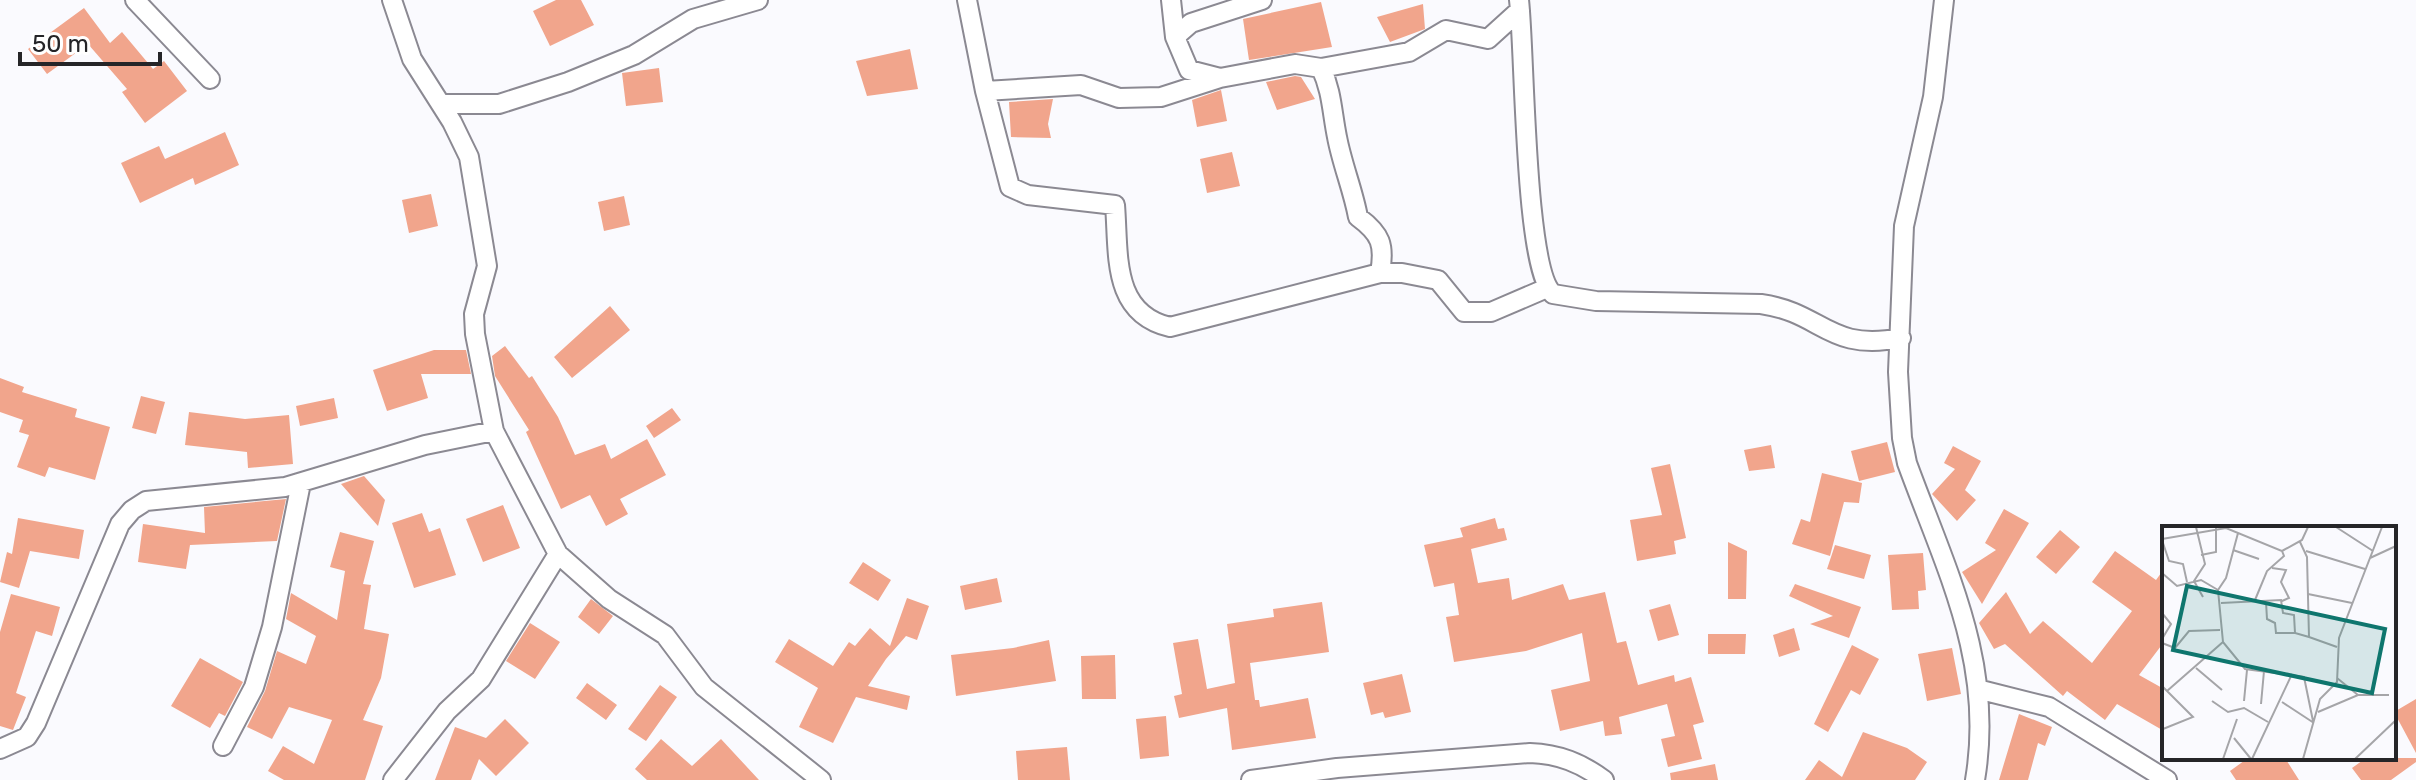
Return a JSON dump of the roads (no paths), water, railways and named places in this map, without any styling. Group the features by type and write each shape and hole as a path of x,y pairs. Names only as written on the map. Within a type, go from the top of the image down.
{"street":[{"path":"135,0 210,79"},
{"path":"392,0 412,59 442,104 469,157 487,266 474,314 475,334 494,431 558,554 609,599 665,635 704,687 821,780"},
{"path":"442,104 499,104 568,82 634,55 693,19 758,0"},
{"path":"967,0 985,91 1010,187 1028,195 1115,205 1123,292 1150,322 1170,327 1380,273 1402,273 1438,280 1464,312 1478,314 1547,288"},
{"path":"1171,0 1175,37 1189,70 1220,78"},
{"path":"1175,37 1191,23 1262,0"},
{"path":"1944,0 1933,97 1904,226 1899,385 1907,463 1966,625 1981,690 1982,742 1975,780"},
{"path":"985,91 1081,85 1119,98 1161,97 1220,78 1295,64 1321,68 1409,52 1446,30 1488,39 1520,5"},
{"path":"1520,5 1534,219 1547,288 1553,294 1596,301 1785,307 1834,335 1854,342 1873,343 1901,338"},
{"path":"1321,68 1330,87 1338,140 1350,176 1358,217 1378,232 1382,242 1380,273"},
{"path":"0,749 27,737 36,723 120,524 132,510 146,501 301,483 425,445 494,431"},
{"path":"223,746 254,687 272,627 301,483"},
{"path":"393,780 447,711 481,679 558,554"},
{"path":"1981,690 2049,707 2167,780"},
{"path":"1251,780 1337,768 1553,754 1589,769 1604,780"},
{"path":"1441,780 1443,760"}]}
